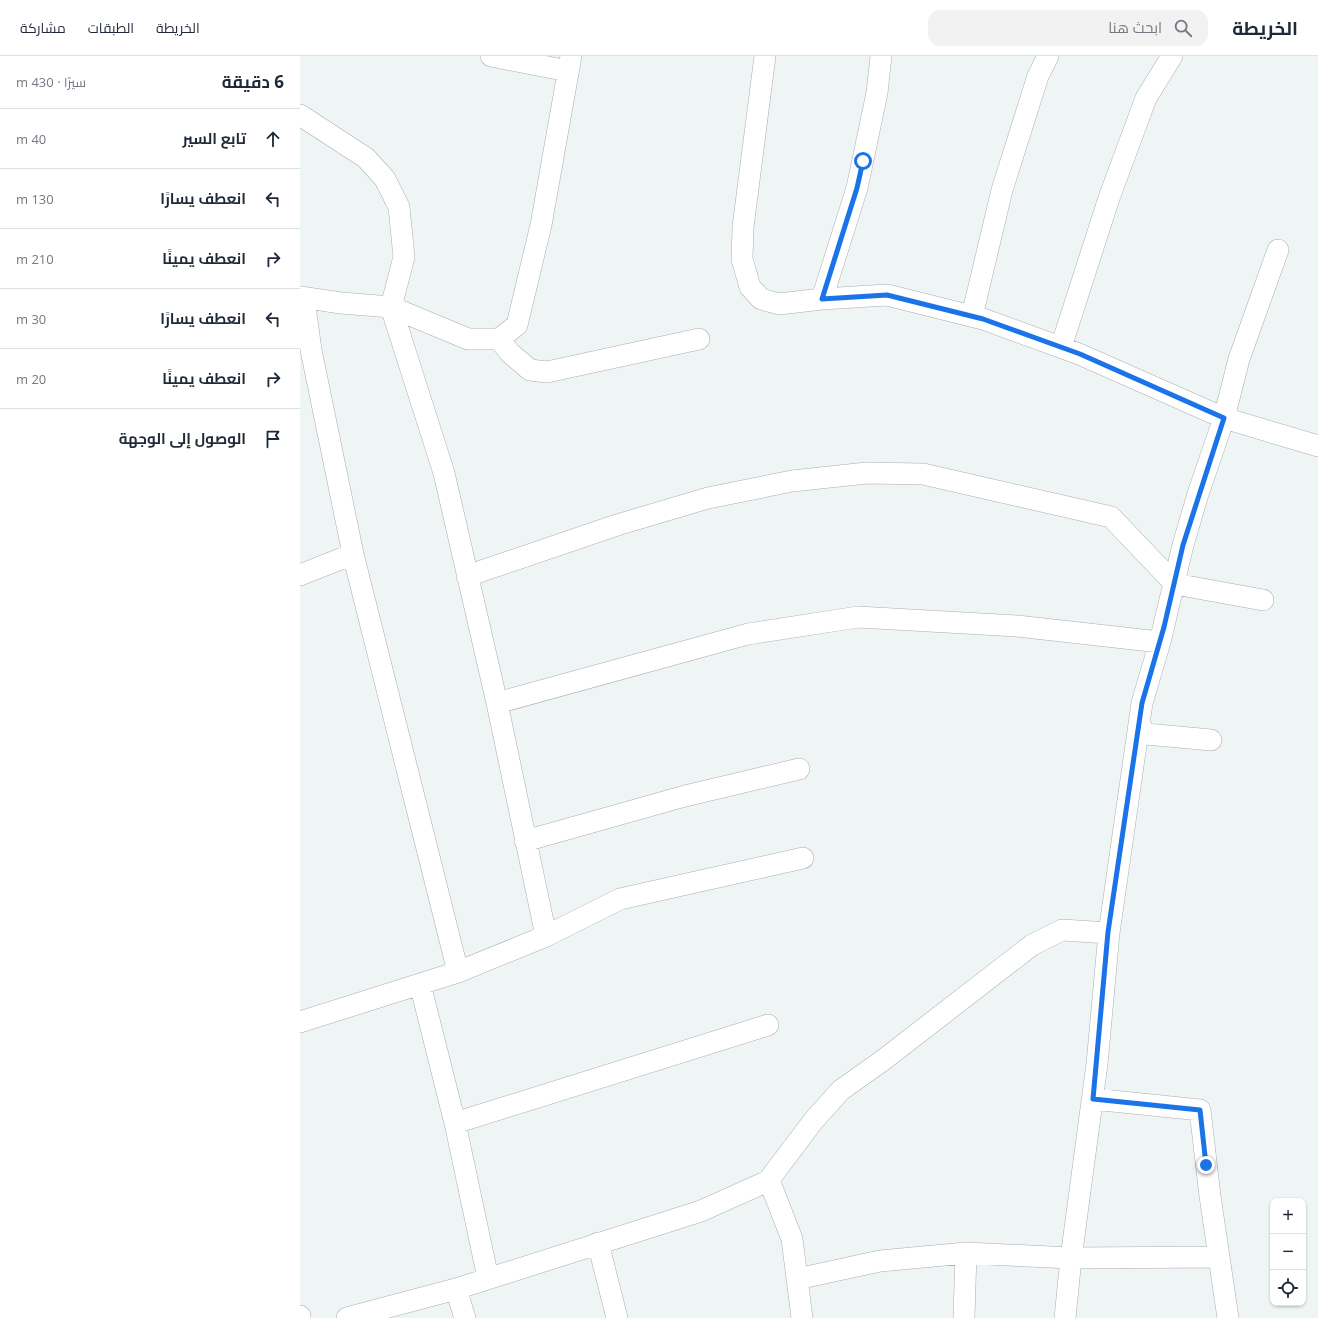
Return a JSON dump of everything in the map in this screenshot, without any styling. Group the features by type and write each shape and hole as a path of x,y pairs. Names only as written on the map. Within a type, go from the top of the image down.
{"street":[{"path":"458,972 353,554 311,350 302,298 391,307 468,339 499,339 517,325 541,225 570,63 491,56"},
{"path":"765,56 743,227 742,259 750,287 761,299 779,304 822,299 887,295 972,316 1061,347 1224,418 1318,446"},
{"path":"822,299 857,188 877,93 881,56"},
{"path":"972,316 1002,190 1038,76 1048,56"},
{"path":"1061,347 1108,198 1146,98 1172,56"},
{"path":"300,116 366,158 385,179 398,207 404,257 391,307 444,473 497,703 546,936"},
{"path":"1065,1318 1070,1258 1093,1099 1108,932 1142,703 1160,642 1187,530 1224,418 1239,359 1278,250"},
{"path":"499,339 510,353 530,370 547,372 699,339"},
{"path":"468,576 617,525 708,498 792,481 867,473 922,474 1111,517 1175,584 1263,600"},
{"path":"300,575 353,554"},
{"path":"497,703 748,634 858,617 1017,626 1160,642"},
{"path":"1139,724 1146,734 1211,740"},
{"path":"525,841 685,796 799,769"},
{"path":"300,1022 458,972 546,936 620,899 802,858"},
{"path":"347,1318 456,1289 701,1211 769,1180 814,1120 840,1090 882,1061 1032,945 1062,930 1108,932"},
{"path":"420,984 455,1123 488,1278"},
{"path":"455,1123 768,1025"},
{"path":"1093,1099 1200,1110 1204,1150 1228,1318"},
{"path":"769,1180 792,1239 802,1318"},
{"path":"598,1243 617,1318"},
{"path":"797,1279 880,1261 966,1253 1070,1258 1219,1257"},
{"path":"964,1318 966,1253"},
{"path":"456,1289 465,1318"}],"route":[{"path":"863,161 857,188 822,299 887,295 983,319 1080,354 1224,418 1198,494 1183,545 1164,627 1142,703 1108,932 1093,1099 1200,1110 1206,1165"}]}
